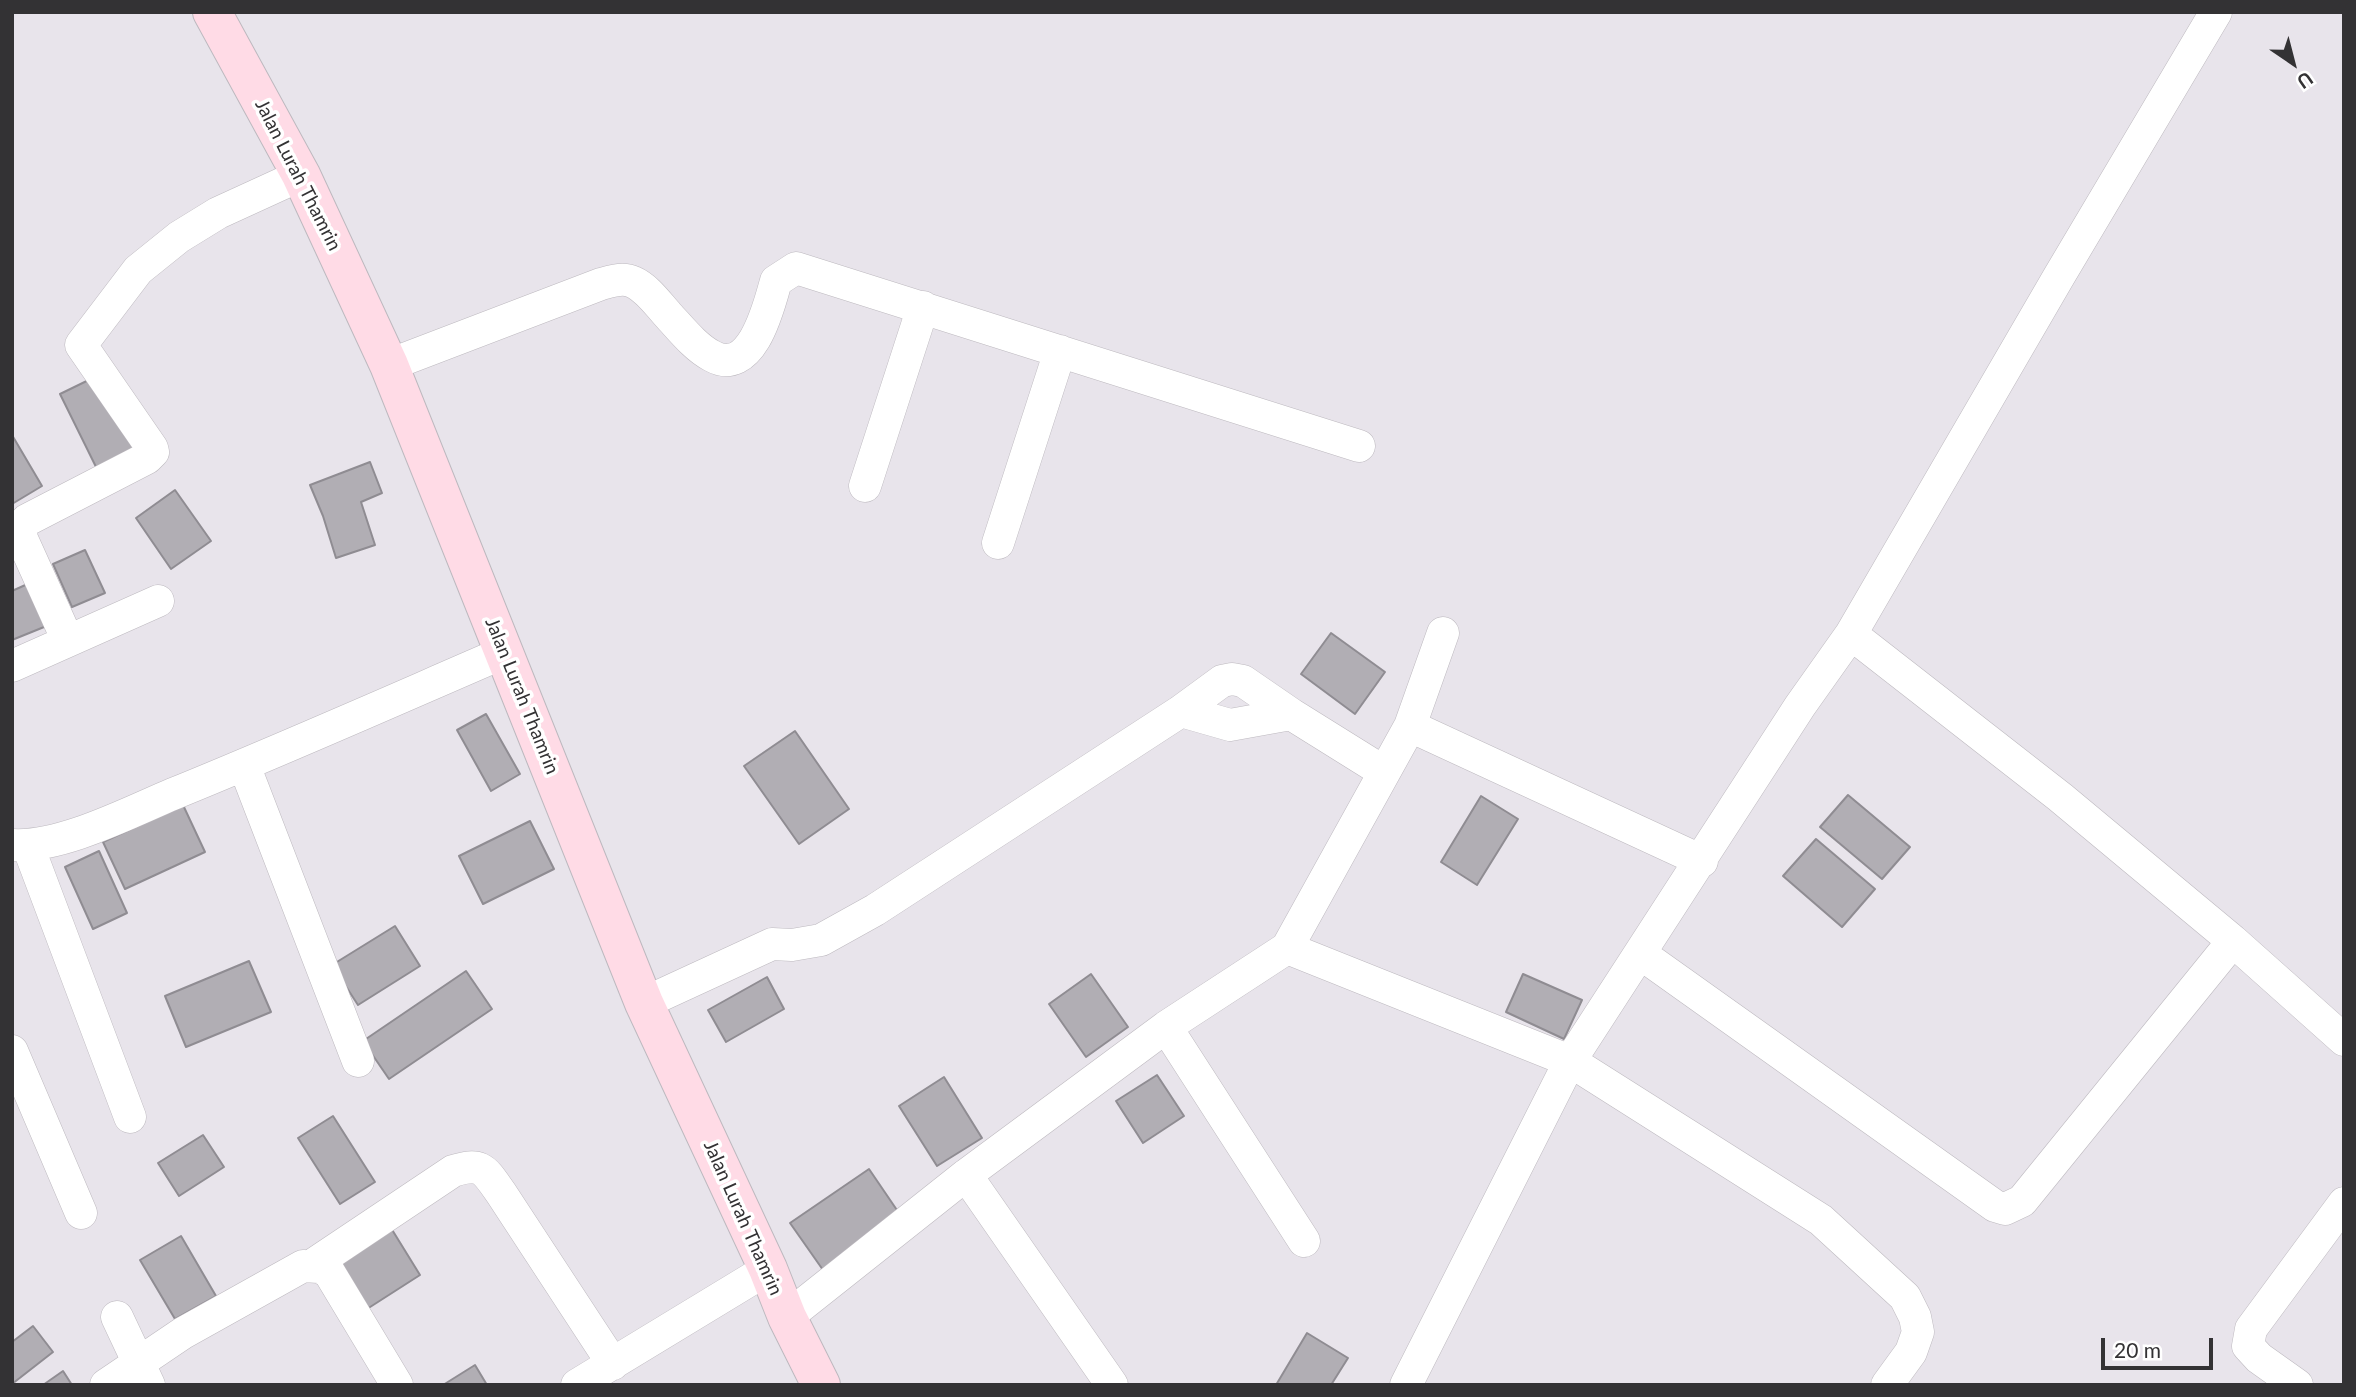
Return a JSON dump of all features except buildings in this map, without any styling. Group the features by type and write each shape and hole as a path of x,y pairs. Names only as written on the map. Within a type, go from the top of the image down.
{"street":[{"name":"Jalan Lurah Thamrin","path":"212,12 301,175 389,365 645,1003 821,1385"},
{"path":"1406,1385 1570,1061 1800,706 1852,634 2216,12"},
{"path":"68,641 22,539 20,527 27,520 147,458 153,452 81,345 138,270 179,237 218,213 301,175"},
{"path":"389,365 601,284 623,279 642,287 691,340 711,356 735,357 747,350 766,320 776,281 796,268 1359,446"},
{"path":"865,486 923,307"},
{"path":"999,543 1060,351"},
{"path":"12,666 158,601"},
{"path":"788,1317 966,1175 1166,1027 1287,948 1410,726 1443,633"},
{"path":"1852,634 2060,797 2233,941 2344,1040"},
{"path":"130,1117 20,845 82,832 505,652"},
{"path":"645,1003 772,944 792,945 821,940 875,910 1181,711 1222,681 1243,681 1384,772"},
{"path":"1181,711 1230,725 1291,714"},
{"path":"1410,726 1702,861"},
{"path":"244,765 358,1061"},
{"path":"1641,954 1995,1206 2006,1209 2022,1201 2233,941"},
{"path":"1287,948 1570,1061 1821,1220 1905,1297 1915,1317 1919,1332 1910,1352 1887,1385"},
{"path":"1166,1027 1304,1241"},
{"path":"12,1051 80,1213"},
{"path":"312,1266 453,1171 478,1167 496,1187 613,1364"},
{"path":"966,1175 1112,1385"},
{"path":"2297,1385 2259,1358 2248,1346 2251,1329 2344,1203"},
{"path":"106,1385 144,1373 183,1333 303,1266 312,1266 329,1272 397,1385"},
{"path":"577,1385 768,1269"},
{"path":"117,1317 144,1373"}]}
